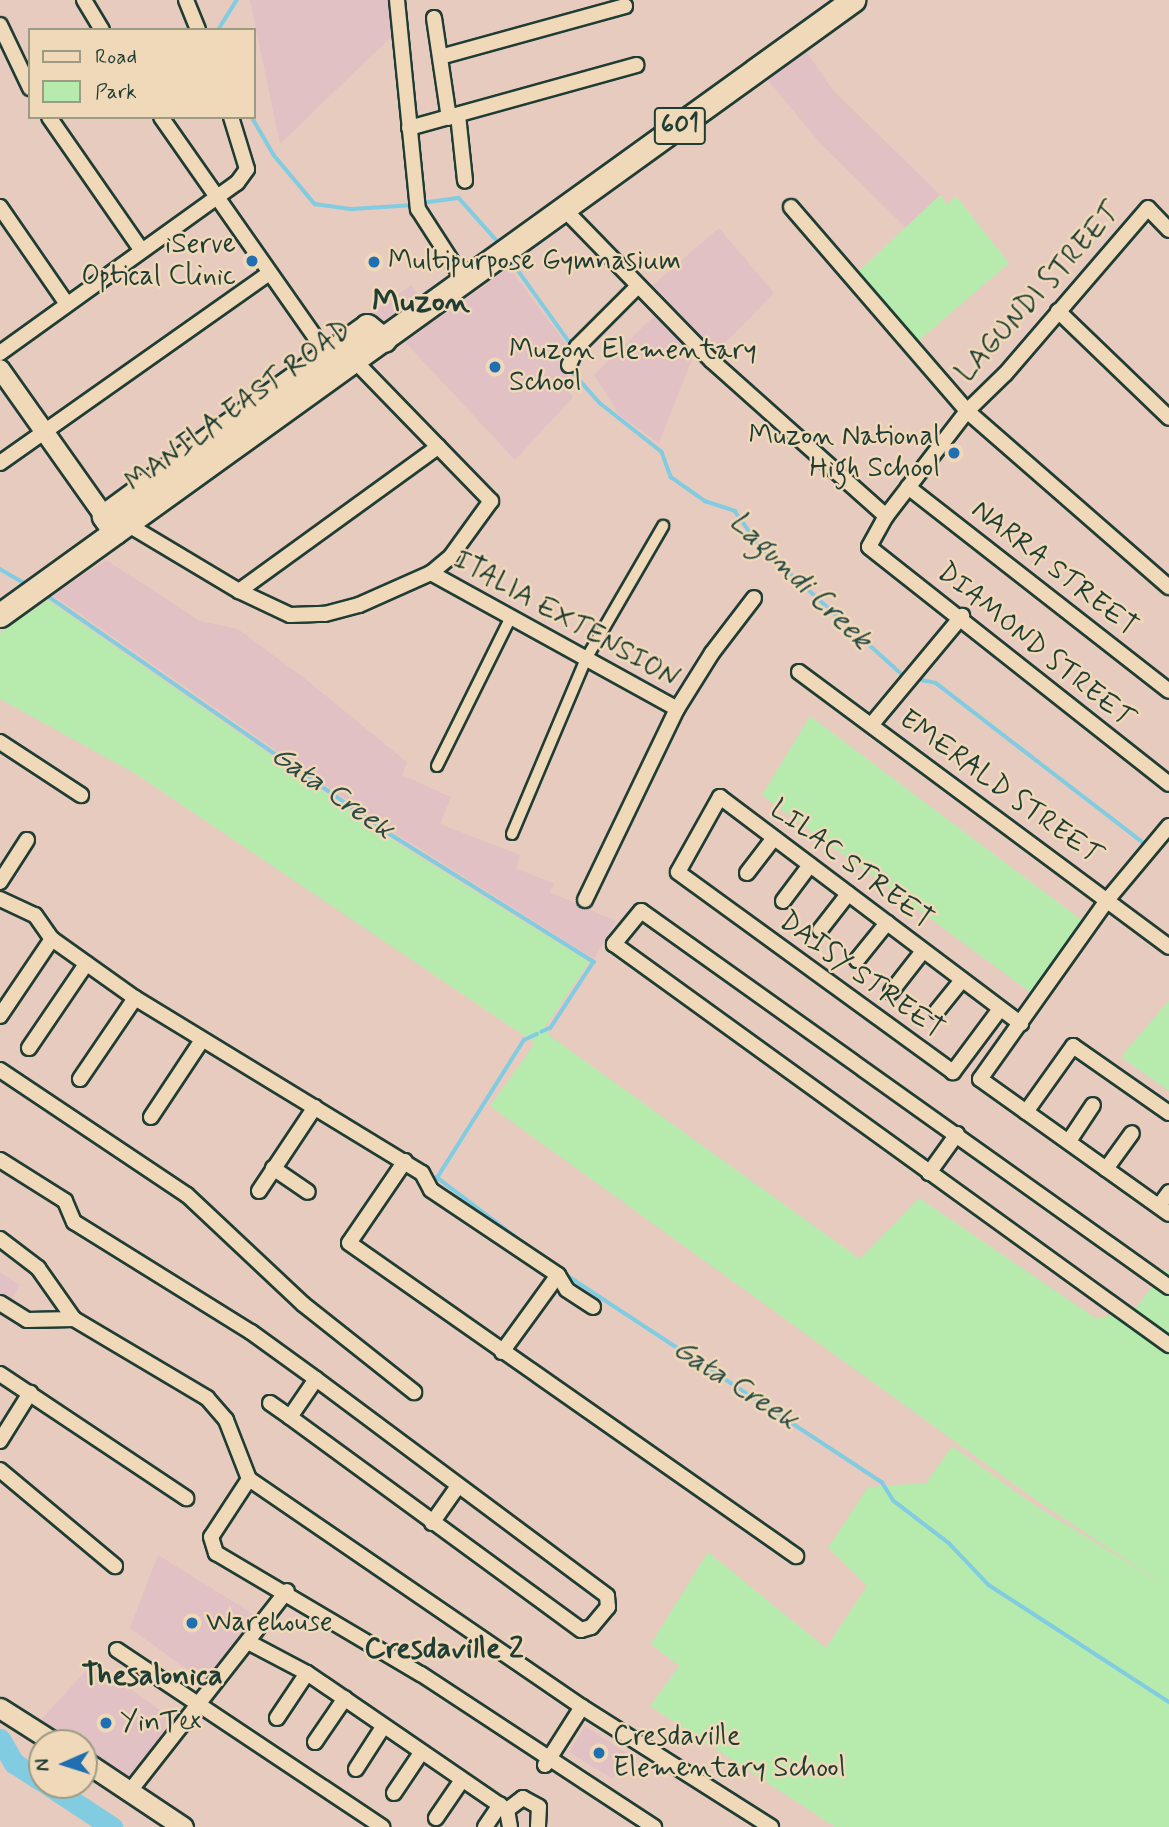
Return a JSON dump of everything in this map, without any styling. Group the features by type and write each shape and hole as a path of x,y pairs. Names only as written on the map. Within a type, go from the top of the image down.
{"main road":[{"name":"MANILA EAST ROAD","path":"0,615 220,445 340,362 367,326 384,340 853,0"},
{"path":"0,1708 33,1729"},
{"path":"98,1770 183,1827"}],"street":[{"path":"84,0 101,28"},
{"path":"186,0 197,28"},
{"path":"397,0 418,209 465,282"},
{"path":"440,57 625,6"},
{"path":"434,18 465,181"},
{"path":"0,25 28,84"},
{"path":"409,128 636,65"},
{"path":"50,119 140,248"},
{"path":"0,369 115,524 239,591 290,615 325,614 404,589 431,573 451,556 491,501 438,447 340,362 269,273 161,119"},
{"path":"0,353 140,248 237,183 247,169 231,119"},
{"path":"0,207 67,304"},
{"path":"790,207 967,411 1169,587"},
{"name":"LAGUNDI STREET","path":"869,547 886,516 967,411 1147,208 1169,230"},
{"path":"564,209 637,287 712,361 886,516"},
{"path":"0,463 269,273"},
{"path":"569,365 577,347 637,287"},
{"path":"1058,311 1169,418"},
{"path":"239,591 438,447"},
{"name":"NARRA STREET","path":"908,487 1169,691"},
{"path":"512,834 586,659 663,526"},
{"name":"DIAMOND STREET","path":"869,547 961,616 1169,784"},
{"name":"ITALIA EXTENSION","path":"431,573 677,709"},
{"path":"585,900 677,709 712,653 754,598"},
{"path":"872,724 961,616"},
{"path":"437,766 511,617"},
{"name":"EMERALD STREET","path":"799,672 1108,899 1169,947"},
{"path":"0,743 81,796"},
{"name":"LILAC STREET","path":"678,872 720,797 1021,1024"},
{"path":"1169,826 1108,899 980,1079 1164,1210 1169,1192"},
{"path":"747,873 774,838"},
{"path":"0,882 27,840"},
{"path":"783,901 810,866"},
{"name":"DAISY STREET","path":"678,872 953,1072 1000,1009"},
{"path":"820,930 848,894"},
{"path":"0,899 35,915 52,939 135,998 405,1161 422,1173 431,1189 558,1275 568,1290 593,1307"},
{"path":"1169,1287 641,911 614,944 1169,1345"},
{"path":"857,960 887,923"},
{"path":"0,1017 52,939"},
{"path":"891,992 923,951"},
{"path":"29,1048 86,964"},
{"path":"937,1011 962,980"},
{"path":"80,1079 135,998"},
{"path":"151,1117 202,1040"},
{"path":"1026,1112 1073,1046 1169,1114"},
{"path":"0,1070 187,1195 303,1304 414,1392"},
{"path":"1069,1141 1094,1105"},
{"path":"259,1191 315,1107"},
{"path":"1106,1169 1132,1133"},
{"path":"929,1173 957,1134"},
{"path":"0,1160 65,1201 74,1222 251,1332 316,1379 607,1596 608,1607 591,1627 582,1630 270,1403"},
{"path":"405,1161 349,1242 796,1556"},
{"path":"273,1168 309,1192"},
{"path":"0,1239 38,1268 74,1319 207,1398 226,1420 249,1479 582,1707 771,1827"},
{"path":"502,1352 558,1275"},
{"path":"0,1303 27,1320 74,1319"},
{"path":"0,1374 186,1498"},
{"path":"290,1417 316,1379"},
{"path":"0,1441 30,1393"},
{"path":"0,1470 115,1566"},
{"path":"249,1479 211,1537 211,1545 216,1553 287,1591 547,1762 654,1827"},
{"path":"432,1523 458,1486"},
{"path":"130,1791 250,1643 287,1591"},
{"path":"250,1643 307,1673 503,1807 510,1827"},
{"path":"117,1650 382,1827"},
{"path":"277,1718 307,1673"},
{"path":"315,1742 345,1698"},
{"path":"547,1762 582,1707"},
{"path":"356,1769 383,1727"},
{"path":"394,1793 421,1753"},
{"path":"436,1818 462,1780"},
{"path":"485,1827 503,1807 517,1800 532,1800 541,1813 538,1827"}],"shaded area":[{"path":"250,0 389,0 393,35 280,144"},
{"path":"806,51 832,89 940,195 906,228 820,143 767,79"},
{"path":"719,228 774,293 711,357 647,290"},
{"name":"Muzon Elementary School","path":"509,268 568,346 556,357 568,376 565,387 573,397 515,460 405,342"},
{"path":"411,285 420,297 380,326 371,313"},
{"path":"656,314 694,354 659,443 620,416 594,375"},
{"path":"106,560 200,621 238,629 304,678 407,762 402,775 451,797 440,824 520,855 516,868 554,884 550,892 616,921 594,959 392,831 53,595"},
{"path":"0,1272 20,1285 9,1303 0,1297"},
{"name":"Warehouse","path":"158,1555 258,1617 207,1684 130,1628"},
{"name":"YinTex","path":"94,1662 176,1722 127,1786 98,1766 98,1729 44,1729 37,1724"},
{"name":"Cresdaville Elementary School","path":"585,1726 628,1754 613,1779 569,1752"}],"green space":[{"path":"940,195 947,204 956,196 1009,263 916,343 857,273"},
{"path":"48,600 397,843 589,962 545,1027 550,1036 860,1259 919,1198 1097,1319 1135,1309 1164,1270 1169,1271 1169,1827 835,1827 650,1706 679,1666 651,1644 708,1552 826,1648 867,1586 828,1548 868,1487 926,1483 952,1446 1033,1504 1166,1586 1036,1500 490,1106 535,1043 136,774 0,699 0,633"},
{"path":"810,716 1095,930 1042,1001 762,795"},
{"path":"1169,1000 1169,1091 1121,1057"}],"waterway":[{"name":"Lagundi Creek","path":"219,28 237,0"},
{"name":"Lagundi Creek","path":"253,119 274,155 315,204 352,209 414,205"},
{"name":"Lagundi Creek","path":"422,203 459,198 500,244"},
{"name":"Lagundi Creek","path":"510,259 573,347"},
{"name":"Lagundi Creek","path":"569,368 600,403 662,452 671,477 705,501 735,511 760,546 905,677"},
{"name":"Gata Creek","path":"0,569 29,586"},
{"name":"Gata Creek","path":"45,594 390,834 594,962 551,1028 542,1032"},
{"name":"Lagundi Creek","path":"916,679 936,683 1146,845"},
{"name":"Gata Creek","path":"531,1249 437,1178 524,1040 537,1034"},
{"name":"Gata Creek","path":"562,1272 882,1482 894,1501 949,1543 989,1585 1169,1702"},
{"path":"0,1739 14,1763 28,1772"},
{"path":"69,1799 112,1827"}],"place":[{"name":"iServe Optical Clinic","path":"252,261"},
{"name":"Multipurpose Gymnasium","path":"374,262"},
{"name":"Muzon Elementary School","path":"495,367"},
{"name":"Muzon National High School","path":"954,453"},
{"name":"Warehouse","path":"192,1623"},
{"name":"YinTex","path":"106,1723"},
{"name":"Cresdaville Elementary School","path":"599,1753"}],"district":[{"name":"Muzon","path":"421,302"},
{"name":"Cresdaville 2","path":"444,1649"},
{"name":"Thesalonica","path":"152,1676"}]}
